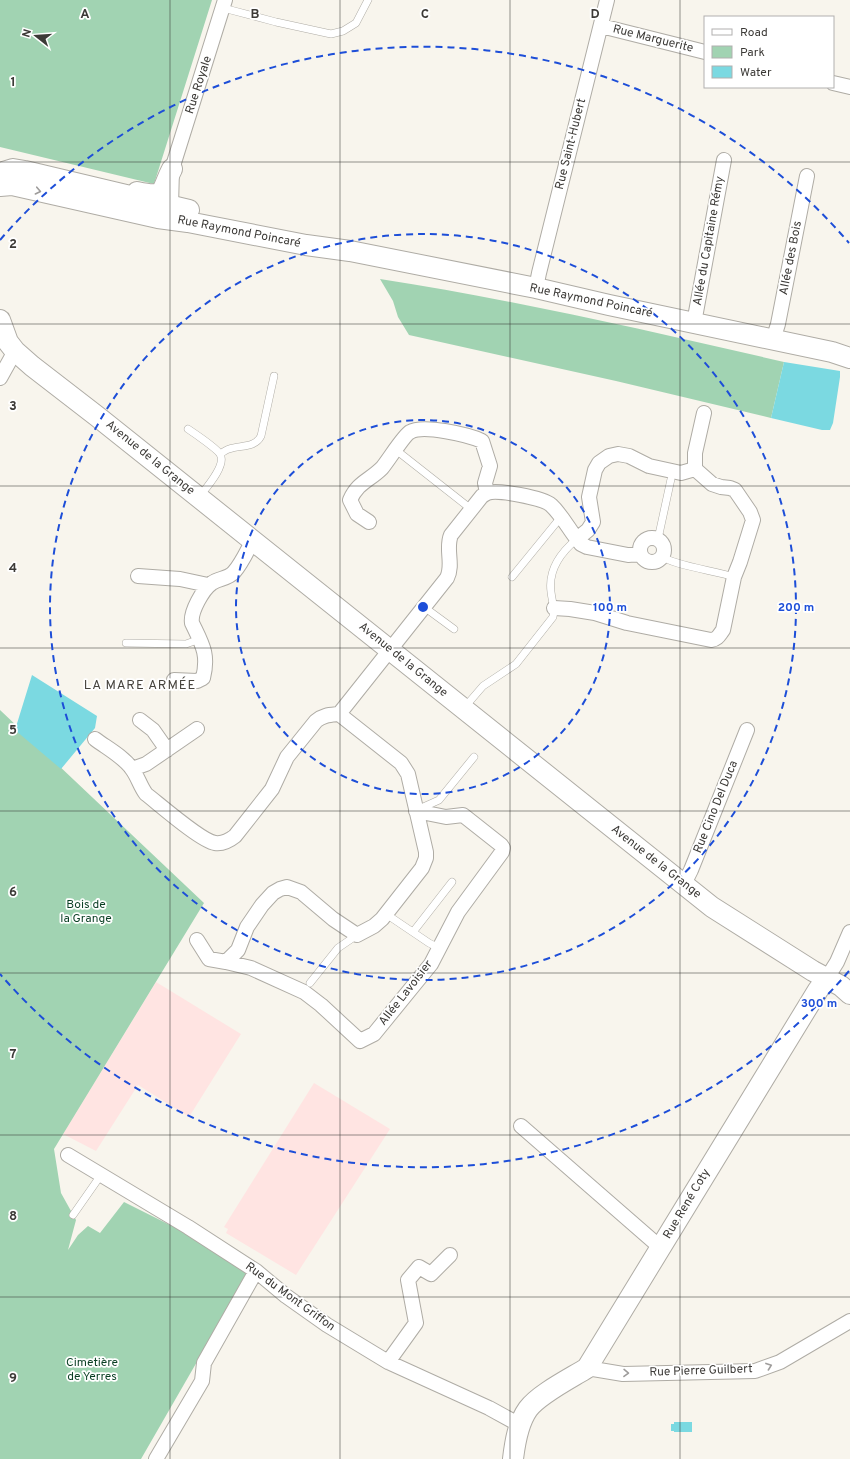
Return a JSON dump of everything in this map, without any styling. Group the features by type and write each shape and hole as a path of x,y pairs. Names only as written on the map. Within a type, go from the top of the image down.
{"street":[{"name":"Rue Saint-Hubert","path":"536,288 607,0"},
{"name":"Rue Royale","path":"171,206 172,169 224,4"},
{"name":"Rue Marguerite","path":"600,26 704,52"},
{"path":"834,83 850,87"},
{"name":"Allée du Capitaine Rémy","path":"694,323 724,160"},
{"name":"Rue Raymond Poincaré","path":"90,187 104,186 153,195 158,194 163,190 172,169"},
{"name":"Rue Raymond Poincaré","path":"0,173 13,170 25,171 315,239 350,251"},
{"name":"Allée des Bois","path":"773,340 778,324 807,176"},
{"name":"Rue Raymond Poincaré","path":"0,186 12,185 158,218 188,222 306,245 350,251 536,288 844,354"},
{"name":"Rue Raymond Poincaré","path":"128,210 142,206 160,211 166,210 171,206"},
{"name":"Avenue de la Grange","path":"0,320 8,342 15,351 32,366 199,497 712,907 813,971 827,978 850,994"},
{"path":"0,378 15,351"},
{"path":"554,608 595,613 627,623 711,640 716,639 723,630 734,577 753,520 750,512 735,490 712,484 695,469 695,453 704,413"},
{"path":"369,522 357,514 350,500 354,491 382,467 410,432 426,428 482,441 490,466 485,483 487,493"},
{"path":"577,539 588,530 593,522 589,497 595,470 600,463 609,456 618,454 628,456 649,466 681,473 695,469"},
{"path":"339,714 391,650 449,573 448,542 451,535 482,496 487,493 494,492 513,494 543,500 550,505 577,539 587,547 628,555 640,554"},
{"path":"650,538 658,539 663,545 664,553 660,560 652,563 645,560 640,554 640,547 643,540 650,538"},
{"path":"174,680 197,681 203,678 205,670 205,650 192,623 192,613 208,585 233,574 253,540"},
{"path":"138,576 180,579 208,585"},
{"path":"95,739 132,769 140,787 146,794 203,838 217,843 230,840 235,836 272,789 287,757 320,717 339,714 401,763 405,768 408,774 426,852 425,863 386,914 374,926 357,935 333,919 301,892 287,887 273,893 262,905 247,927 238,950 226,962 209,959 197,940"},
{"path":"140,720 153,730 167,750"},
{"path":"132,769 146,764 197,729"},
{"name":"Rue Cino Del Duca","path":"684,884 748,730"},
{"name":"Allée Lavoisier","path":"226,962 251,968 304,992 321,1005 360,1041 374,1034 431,964 458,912 502,852 503,848 463,815 446,817 416,810"},
{"name":"Rue René Coty","path":"513,1459 515,1443 520,1425 528,1408 540,1397 587,1368 662,1248 814,996 837,962 850,932"},
{"path":"521,1126 662,1248"},
{"name":"Rue du Mont Griffon","path":"68,1155 188,1227 256,1271 286,1296 327,1325 388,1362 489,1408 520,1425"},
{"path":"388,1362 416,1323 408,1280 419,1267 431,1274 450,1255"},
{"path":"156,1459 202,1381 204,1363 256,1271"},
{"name":"Rue Pierre Guilbert","path":"587,1368 623,1374 755,1371 780,1362 850,1321"}],"lane":[{"path":"224,4 276,22 331,34 344,31 356,23 368,0"},
{"path":"220,454 229,449 253,444 258,441 261,436 274,376"},
{"path":"188,429 220,454 222,461 220,467 199,497"},
{"path":"396,450 471,509"},
{"path":"658,539 671,479"},
{"path":"512,577 561,518"},
{"path":"464,708 483,686 516,664 553,617 554,608 550,582 552,572 556,562 577,539"},
{"path":"662,556 665,559 676,563 724,573 734,577"},
{"path":"424,607 454,629"},
{"path":"126,643 186,644 200,639"},
{"path":"416,810 439,800 474,757"},
{"path":"413,932 452,882"},
{"path":"386,914 439,948"},
{"path":"310,982 338,948 357,935"},
{"path":"73,1215 101,1175"}],"shaded area":[{"path":"156,982 241,1034 189,1117 138,1085 96,1151 63,1134"},
{"path":"314,1083 390,1129 296,1275 226,1233 228,1229 224,1227"}],"green space":[{"path":"0,0 212,0 154,184 0,147"},
{"path":"380,279 532,306 784,362 771,418 616,381 409,335 398,317 393,301"},
{"path":"0,710 204,903 54,1149 61,1193 76,1220 68,1250 78,1235 88,1226 100,1233 124,1202 178,1229 248,1270 141,1459 0,1459"}],"water":[{"path":"784,362 840,371 833,423 830,430 822,430 771,418"},
{"path":"32,675 97,716 95,728 61,769 15,730"},
{"path":"674,1422 692,1422 692,1432 671,1431 671,1424 674,1424"}],"district":[{"name":"LA MARE ARMÉE","path":"140,686"}],"park label":[{"name":"Bois de la Grange","path":"86,912"},
{"name":"Cimetière de Yerres","path":"92,1370"}]}
